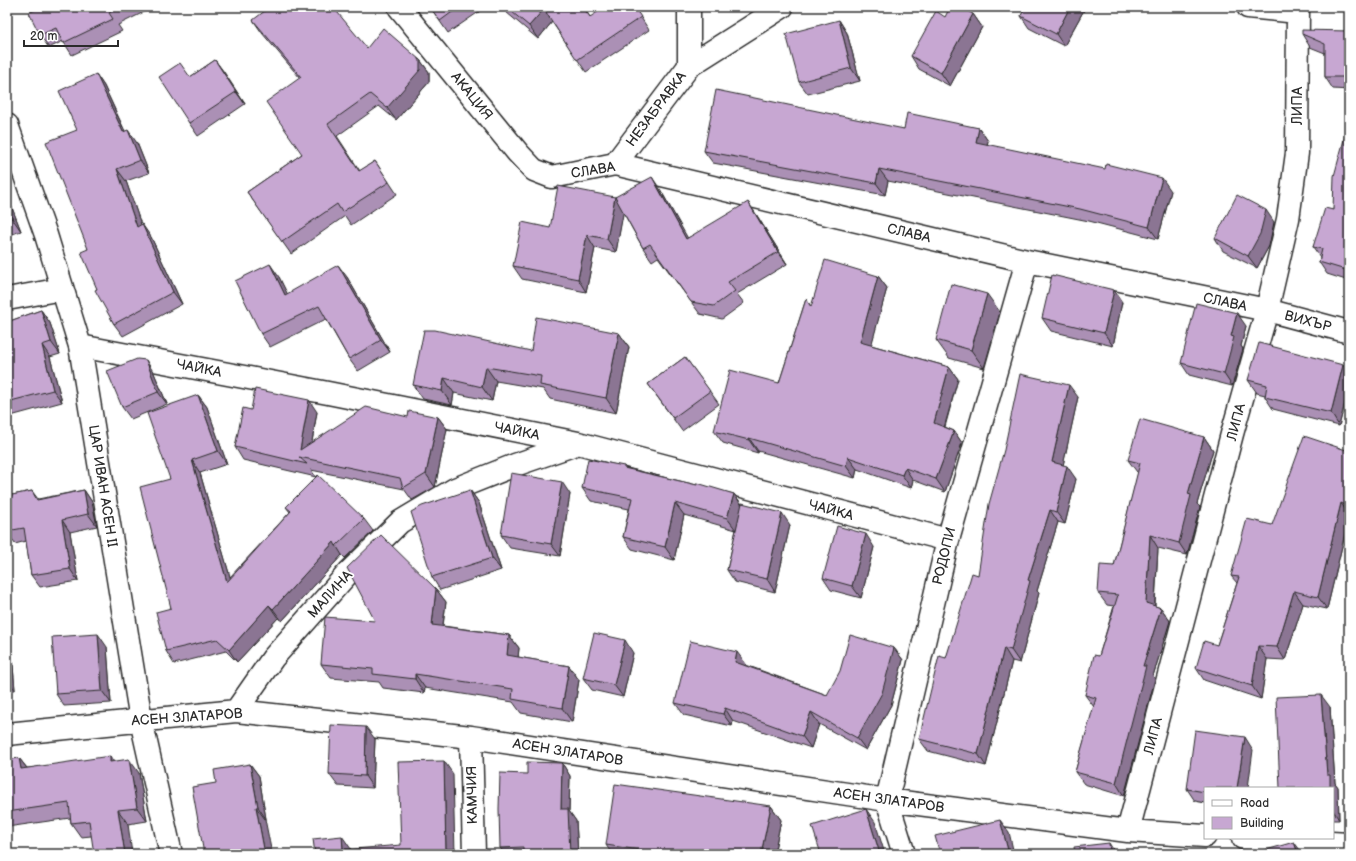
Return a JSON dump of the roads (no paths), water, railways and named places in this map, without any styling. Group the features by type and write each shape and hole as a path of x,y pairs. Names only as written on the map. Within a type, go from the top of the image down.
{"street":[{"name":"АКАЦИЯ","path":"399,7 518,153 534,170 552,177"},
{"path":"689,7 689,66"},
{"name":"НЕЗАБРАВКА","path":"615,164 689,66 782,7"},
{"path":"1248,7 1297,10"},
{"name":"ЛИПА","path":"1128,831 1232,434 1267,310 1288,219 1297,152 1297,10"},
{"name":"ЦАР ИВАН АСЕН II","path":"7,125 46,235 80,346 141,720 171,854"},
{"name":"СЛАВА","path":"552,177 615,164 1028,261 1267,310"},
{"name":"РОДОПИ","path":"887,800 948,540 1028,261"},
{"path":"7,299 62,288"},
{"name":"ВИХЪР","path":"1267,310 1349,332"},
{"name":"ЧАЙКА","path":"80,346 328,393 578,443 948,540"},
{"name":"МАЛИНА","path":"236,711 278,652 349,572 400,522 455,489 515,465 578,443"},
{"name":"АСЕН ЗЛАТАРОВ","path":"7,734 236,711 471,737 887,800 1128,831 1204,836"},
{"name":"КАМЧИЯ","path":"471,737 474,854"},
{"path":"887,800 904,854"},
{"path":"1261,839 1349,844"}]}
